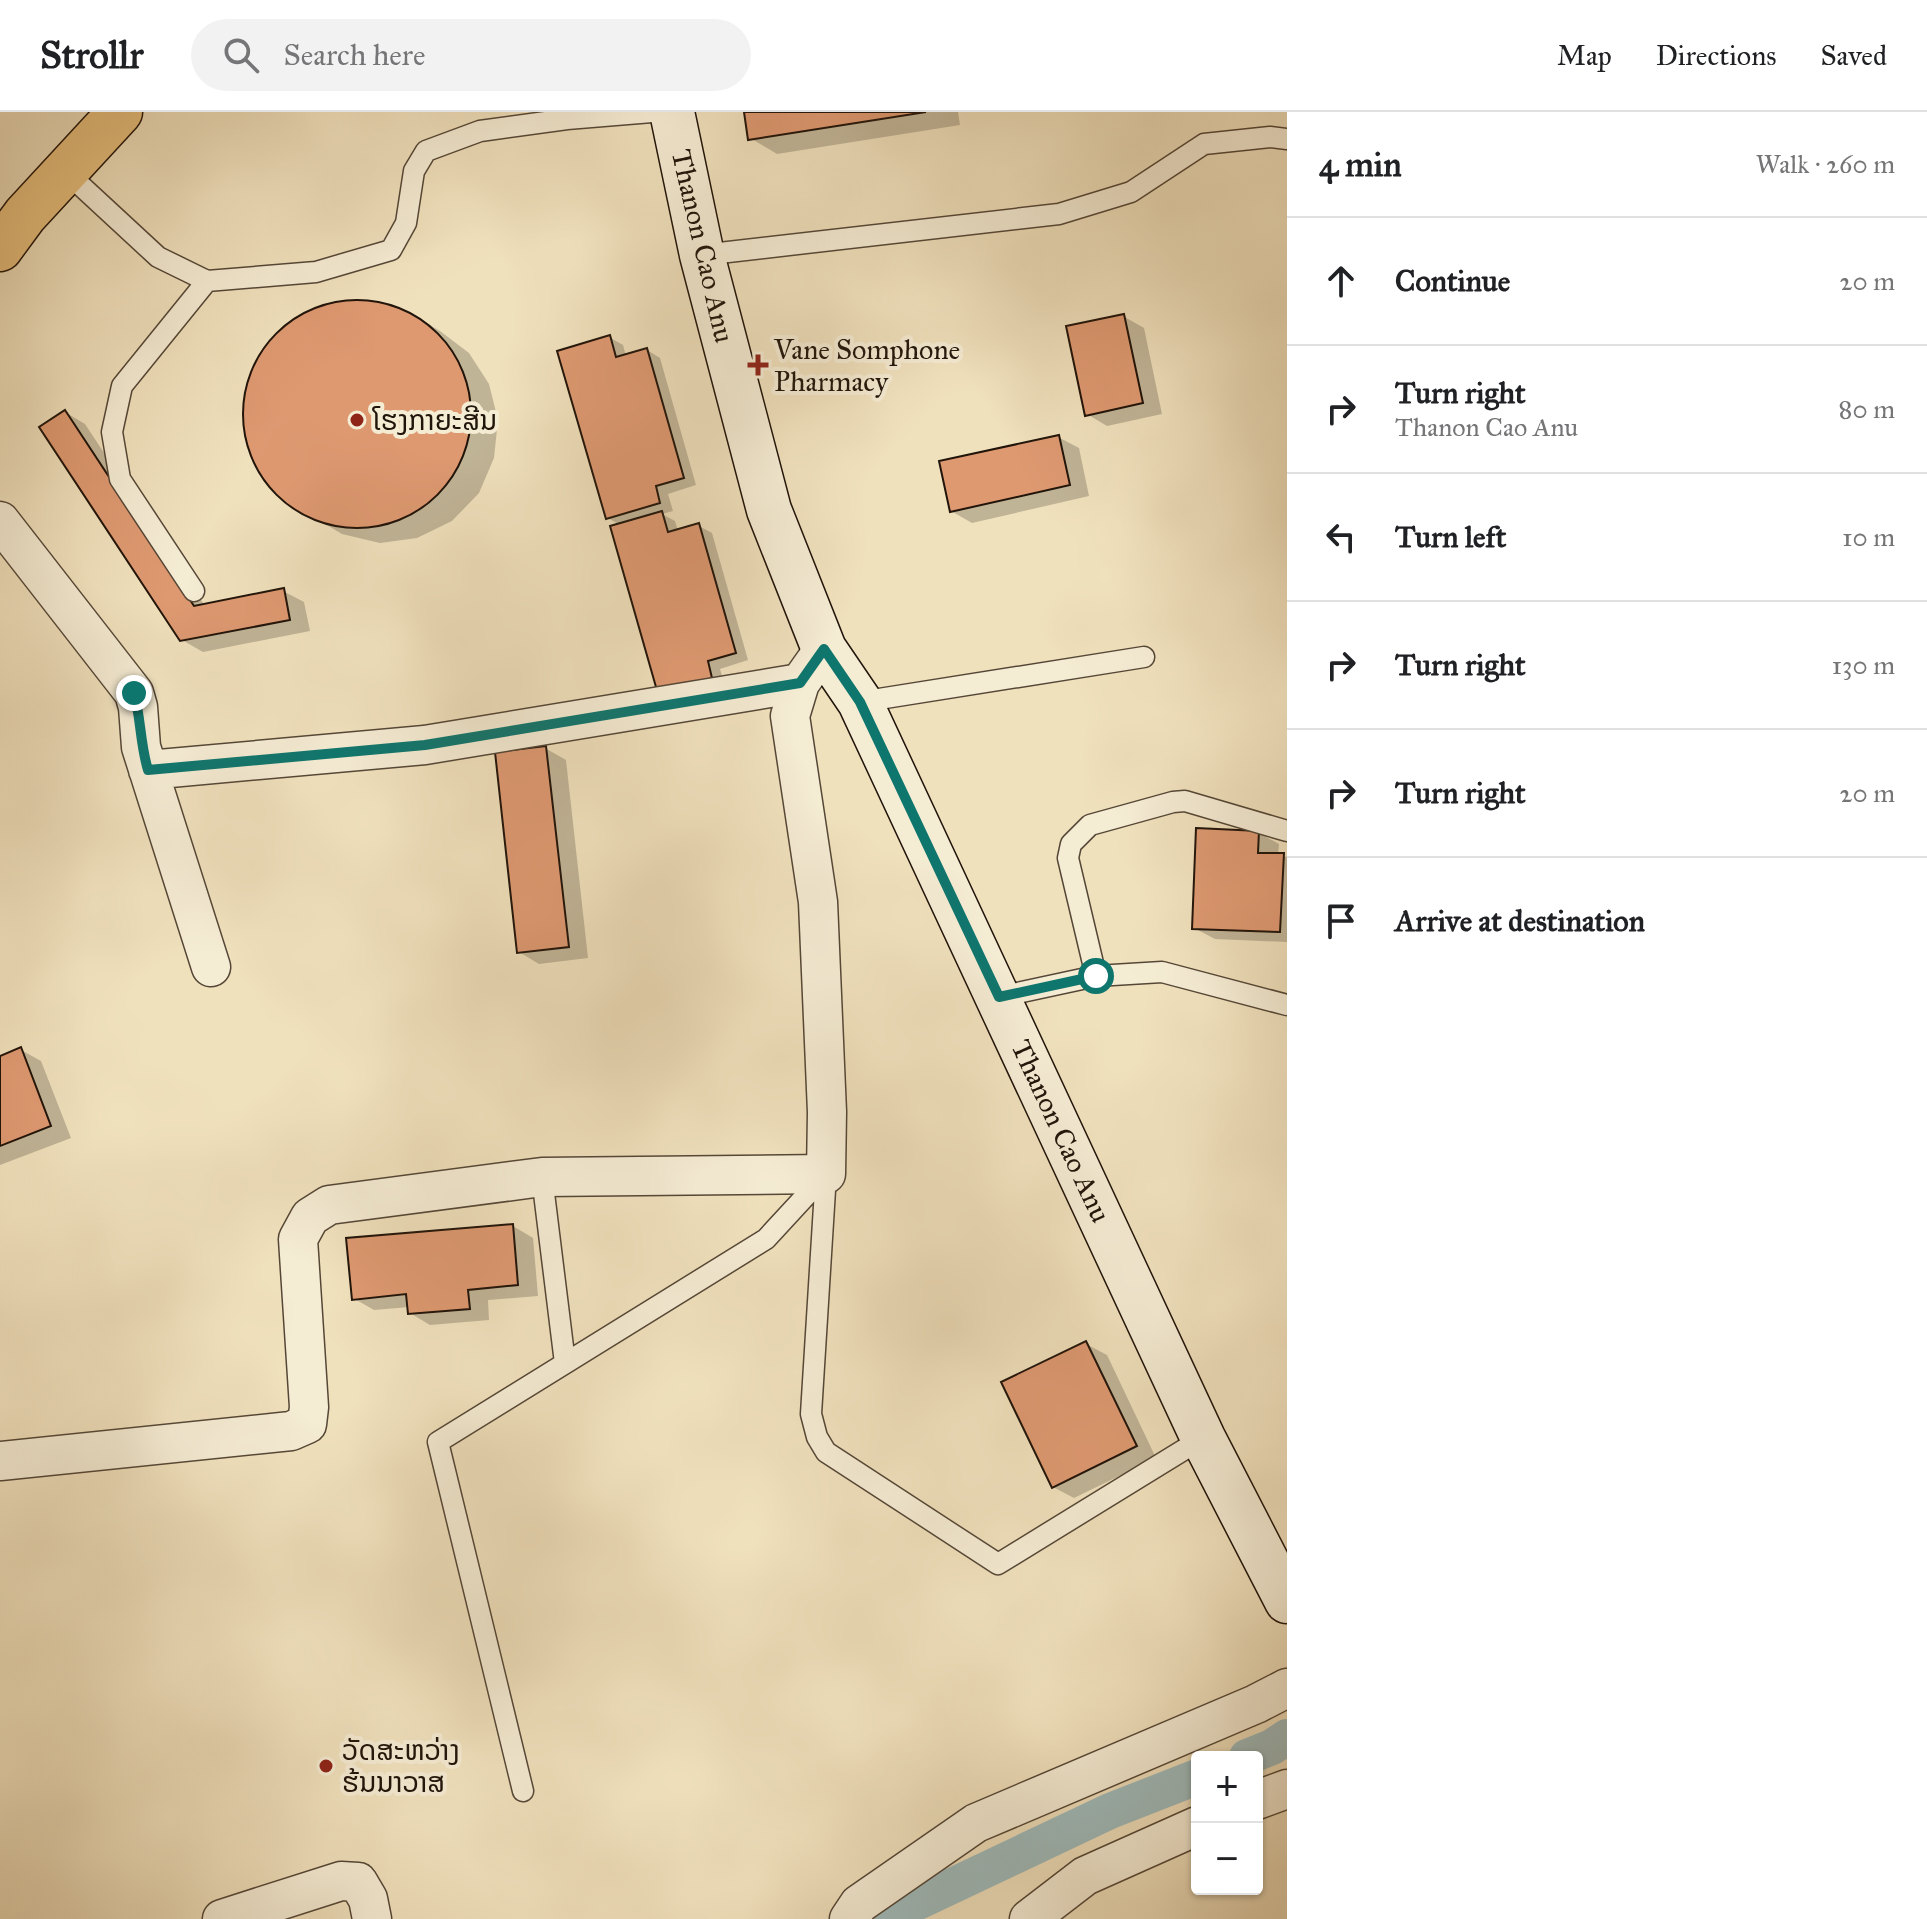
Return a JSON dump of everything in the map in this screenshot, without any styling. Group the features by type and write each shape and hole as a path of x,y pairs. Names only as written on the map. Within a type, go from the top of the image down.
{"main road":[{"path":"0,249 25,215 120,112"}],"street":[{"name":"Thanon Cao Anu","path":"672,112 702,255 812,666 860,702 1203,1438 1287,1601"},
{"path":"0,521 134,693 141,747 211,967"},
{"path":"148,770 425,745 812,666"},
{"path":"0,1461 291,1431 307,1424 309,1407 298,1239 310,1217 329,1205 542,1177 826,1174 827,1112 818,902 790,716 812,666"},
{"path":"849,1919 859,1904 976,1823 1287,1688"},
{"path":"1263,1798 1287,1789"},
{"path":"1029,1919 1085,1876 1191,1829"},
{"path":"222,1919 341,1881 358,1882 368,1899 372,1919"}],"lane":[{"path":"65,171 158,257 207,281 316,272 391,250 406,223 414,171 426,151 480,131 652,112"},
{"path":"702,255 1059,214 1131,192 1204,144 1270,137 1287,139"},
{"path":"194,591 120,479 112,432 122,386 207,281"},
{"path":"860,702 1144,657"},
{"path":"1096,976 1068,858 1071,844 1090,825 1185,801 1287,831"},
{"path":"999,997 1096,976 1162,972 1287,1005"},
{"path":"523,1791 438,1442 766,1239 826,1174"},
{"path":"826,1174 811,1414 817,1437 826,1452 998,1564 1203,1438"},
{"path":"542,1177 565,1363"}],"building":[{"path":"744,112 926,112 748,140"},
{"name":"ໂຮງກາຍະສີນ","path":"357,300 379,302 401,309 438,333 462,370 469,392 469,436 462,458 438,495 401,519 379,526 357,528 335,526 313,519 276,495 252,458 245,436 243,414 245,392 252,370 276,333 313,309 335,302"},
{"path":"1124,314 1143,403 1085,416 1066,326"},
{"path":"610,335 616,357 647,348 684,478 656,486 660,503 606,519 557,351"},
{"path":"65,410 194,606 284,588 290,620 180,641 39,427"},
{"path":"1059,435 1070,485 950,512 939,461"},
{"path":"662,511 668,532 699,523 736,653 708,661 712,678 658,694 610,526"},
{"path":"546,746 569,947 517,953 495,752"},
{"path":"1196,828 1259,831 1258,853 1284,853 1280,932 1192,929"},
{"path":"21,1047 51,1126 0,1146 0,1056"},
{"path":"513,1224 518,1285 468,1290 470,1309 408,1314 406,1294 352,1300 346,1238"},
{"path":"1086,1341 1137,1446 1052,1488 1001,1382"}],"waterway":[{"path":"1262,1751 1287,1737"},
{"path":"882,1919 1110,1811 1191,1779"}],"place":[{"name":"Vane Somphone Pharmacy","path":"758,365"},
{"name":"ໂຮງກາຍະສີນ","path":"357,420"},
{"name":"ວັດສະຫວ່າງ ຮ້ນນາວາສ","path":"326,1766"}],"route":[{"path":"134,693 141,747 148,770 425,745 800,683 824,649 860,702 999,997 1096,976"}]}
